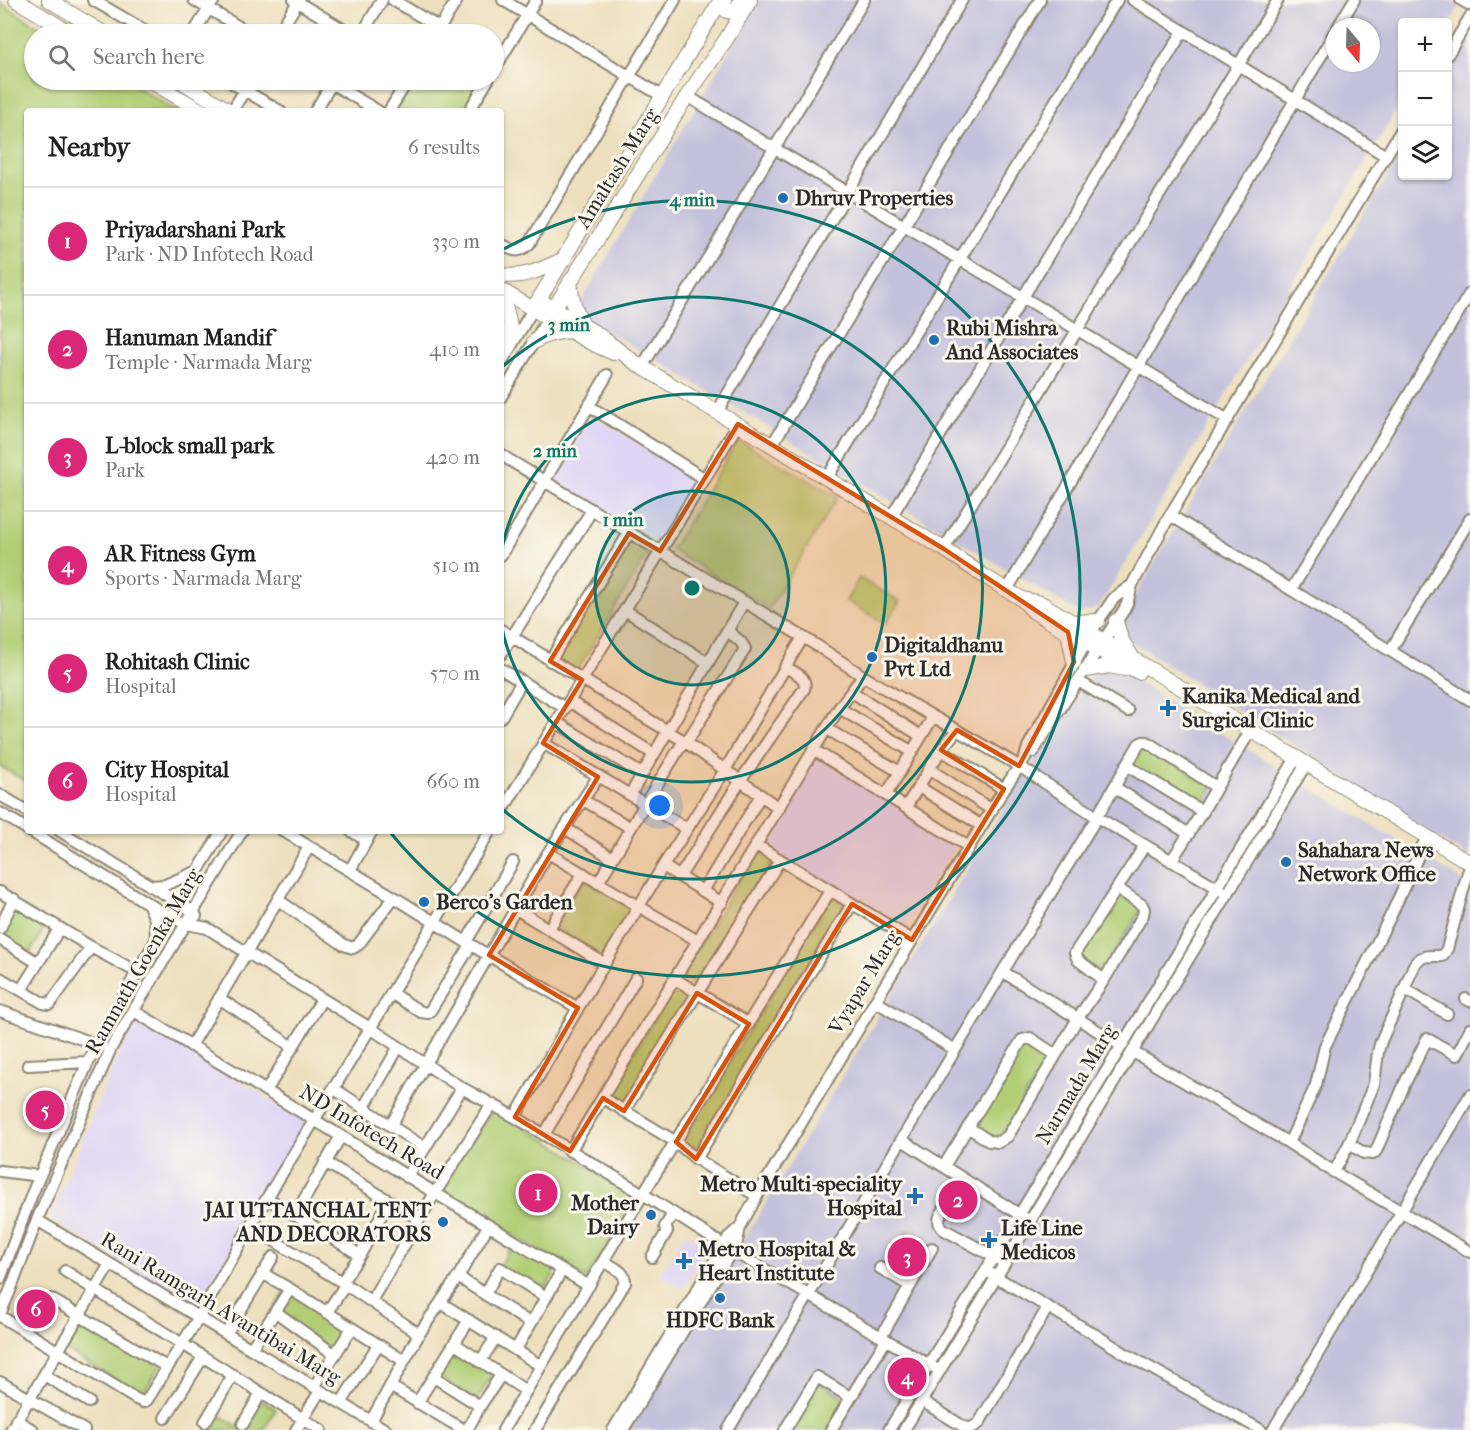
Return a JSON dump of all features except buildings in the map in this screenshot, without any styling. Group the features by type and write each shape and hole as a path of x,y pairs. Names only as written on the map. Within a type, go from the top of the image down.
{"main road":[{"path":"16,0 56,24"},
{"path":"49,0 89,24"},
{"name":"Amaltash Marg","path":"723,0 725,9 732,12 741,0"},
{"name":"Amaltash Marg","path":"536,305 662,96 723,0"},
{"name":"Amaltash Marg","path":"551,314 687,96 750,0"},
{"path":"703,30 714,22 720,24 725,34 725,41"},
{"path":"165,90 197,108"},
{"path":"196,90 226,108"},
{"path":"504,276 511,277 532,273 564,259"},
{"path":"570,281 574,306 584,326"},
{"path":"504,291 536,305 551,314 570,331 589,342 640,365"},
{"path":"504,306 510,323 511,334 508,350"},
{"path":"551,314 596,333 640,365 944,549 1022,599 1034,612 1095,637 1246,738 1299,765 1423,845 1469,870"},
{"path":"534,342 542,336 570,331"},
{"path":"1116,621 1121,639 1136,665 1469,870"},
{"path":"1071,627 1095,637"},
{"path":"1071,627 1079,671 1109,666 1136,665"}],"street":[{"path":"93,0 134,24"},
{"path":"194,0 211,4 238,24"},
{"path":"368,24 382,0"},
{"path":"393,0 428,24"},
{"path":"442,24 457,0"},
{"path":"503,0 662,96"},
{"path":"504,53 536,0"},
{"path":"504,245 517,251 523,250 529,244 675,0"},
{"path":"640,365 864,0"},
{"path":"717,412 962,0"},
{"path":"772,445 1040,0"},
{"path":"827,478 1117,0"},
{"path":"1133,0 1386,156"},
{"path":"944,549 1278,0"},
{"path":"1343,18 1354,0"},
{"path":"1461,0 1470,5"},
{"path":"284,24 297,1 335,24"},
{"path":"199,24 211,4"},
{"path":"1452,47 1470,16"},
{"path":"891,517 1183,31"},
{"path":"1007,590 1326,47"},
{"path":"233,108 244,90 275,108"},
{"path":"317,108 326,90"},
{"path":"345,90 373,108"},
{"path":"391,108 402,90"},
{"path":"471,108 482,90"},
{"path":"687,96 1228,420"},
{"path":"1095,637 1116,621 1127,604 1132,585 1170,515 1398,136"},
{"path":"1291,590 1470,293"},
{"path":"504,357 536,305"},
{"path":"504,392 551,314"},
{"path":"504,550 607,375"},
{"path":"589,406 705,478"},
{"path":"504,805 738,424"},
{"path":"504,457 803,637 863,676 957,730 1022,762 1097,817 1228,894"},
{"path":"504,649 592,510"},
{"path":"1170,515 1470,700"},
{"path":"1390,651 1470,519"},
{"path":"550,661 629,533"},
{"path":"1095,637 1113,598 1132,585"},
{"path":"630,795 744,602"},
{"path":"625,610 708,663"},
{"path":"598,883 645,804 745,649 741,642 728,631"},
{"path":"504,632 685,742 779,808"},
{"path":"515,1117 663,866 725,770 803,637"},
{"name":"Vyapar Marg","path":"1022,762 1035,750 1079,671 1095,637"},
{"path":"680,876 741,780 804,689 806,684 804,679 785,667"},
{"path":"504,671 654,754"},
{"path":"1079,671 1128,711"},
{"name":"Vyapar Marg","path":"623,1430 728,1247 731,1235 740,1227 1022,762 1028,747 1079,671"},
{"path":"570,1151 839,708 863,676"},
{"path":"504,712 522,681"},
{"path":"852,692 921,736"},
{"path":"839,708 911,751"},
{"path":"886,795 933,717"},
{"path":"556,722 642,774"},
{"path":"827,729 900,772"},
{"path":"906,807 941,750 957,730"},
{"path":"1171,861 1203,812 1246,738"},
{"path":"730,1429 1139,744 1147,742 1216,787"},
{"path":"543,743 687,829"},
{"path":"814,750 969,847"},
{"path":"941,750 1004,789"},
{"path":"1126,765 1203,812"},
{"name":"Narmada Marg","path":"889,1430 1218,887 1299,765"},
{"name":"Narmada Marg","path":"904,1430 1228,894 1299,765"},
{"path":"929,769 992,810"},
{"path":"391,1125 548,853 598,777"},
{"path":"919,787 982,826"},
{"path":"1114,787 1189,834"},
{"path":"703,891 761,795"},
{"path":"1,797 24,809"},
{"path":"583,800 631,828"},
{"path":"0,813 24,828"},
{"path":"565,828 612,858"},
{"path":"35,834 171,917 187,924 202,926 462,1088 515,1117 728,1247 940,1371"},
{"path":"65,834 194,912 202,926"},
{"name":"Ramnath Goenka Marg","path":"0,1279 88,1062 137,972 220,834"},
{"name":"Ramnath Goenka Marg","path":"0,1315 37,1220 111,1048 240,834"},
{"path":"297,834 309,847 578,1008"},
{"path":"0,1315 136,1399 143,1402 147,1400 199,1317 250,1226 369,1028 488,834"},
{"path":"350,870 369,835"},
{"path":"756,845 912,940"},
{"path":"1104,980 1078,960 1075,953 1145,845"},
{"path":"1289,1143 1316,1085 1325,1047 1423,845"},
{"path":"191,1046 309,847"},
{"path":"548,853 698,941"},
{"path":"624,1111 780,860"},
{"path":"391,993 421,1012 430,1011 513,862"},
{"path":"663,866 722,903"},
{"path":"1335,1172 1374,1084 1377,1052 1417,960 1426,956 1442,956 1446,952 1469,870"},
{"path":"150,886 165,885 198,871"},
{"path":"549,929 583,873"},
{"path":"968,1127 989,1141 999,1142 1008,1136 1077,1018 1104,980 1143,915 1144,909 1140,903 1117,888"},
{"path":"502,1430 643,1194 830,891"},
{"path":"0,892 90,947 137,972"},
{"path":"278,900 344,945 353,948 358,945 393,897"},
{"path":"0,928 14,899"},
{"path":"147,903 154,919 156,940"},
{"path":"603,1098 676,1143 696,1160 852,904"},
{"path":"516,909 605,964"},
{"path":"21,990 60,928"},
{"path":"0,939 38,963"},
{"path":"0,978 42,1003 50,1004 90,947"},
{"path":"1003,972 1122,1046"},
{"path":"544,1135 636,978"},
{"path":"675,979 749,1024"},
{"path":"1405,989 1447,1014"},
{"path":"219,998 293,1047"},
{"path":"266,1091 322,999"},
{"path":"875,1002 955,1050"},
{"path":"0,1011 111,1048"},
{"name":"ND Infotech Road","path":"134,1011 589,1286"},
{"path":"1349,1144 1364,1153 1372,1154 1376,1151 1427,1039 1457,1055 1470,1029"},
{"path":"944,1166 1022,1040 1030,1038 1056,1055"},
{"path":"364,1107 398,1048"},
{"path":"1133,1052 1470,1252"},
{"path":"28,1065 88,1062"},
{"path":"333,1088 425,1148"},
{"path":"408,1176 462,1088"},
{"path":"1274,1430 1470,1095"},
{"path":"371,1301 419,1219 492,1104"},
{"path":"295,1215 341,1136"},
{"path":"902,1140 1030,1222"},
{"path":"325,1162 419,1219"},
{"path":"701,1162 757,1196"},
{"path":"0,1171 40,1176"},
{"path":"963,1179 940,1216 940,1225 943,1229 1005,1263"},
{"path":"267,1198 360,1255"},
{"path":"327,1312 389,1201"},
{"path":"652,1257 667,1231 665,1227 673,1213"},
{"name":"Rani Ramgarh Avantibai Marg","path":"37,1220 386,1430"},
{"path":"250,1226 344,1283 419,1334"},
{"path":"371,1421 419,1334 458,1277 488,1226"},
{"name":"Vyapar Marg","path":"613,1430 728,1247"},
{"path":"831,1430 932,1248"},
{"path":"226,1334 273,1257"},
{"path":"535,1430 625,1283 626,1278 623,1274 604,1261"},
{"path":"33,1430 14,1425 110,1264"},
{"path":"485,1294 500,1268 546,1297"},
{"path":"880,1268 910,1286"},
{"path":"516,1349 562,1270"},
{"path":"65,1271 321,1430"},
{"path":"986,1271 1124,1353 1261,1430"},
{"path":"262,1273 404,1361"},
{"path":"458,1277 531,1323"},
{"path":"251,1349 290,1289"},
{"path":"51,1299 167,1367"},
{"path":"441,1303 541,1366"},
{"path":"922,1401 964,1427 969,1429 974,1427 979,1423 1048,1307"},
{"path":"276,1312 334,1354"},
{"path":"417,1403 469,1320"},
{"path":"296,1430 334,1354 352,1328"},
{"path":"480,1362 496,1337"},
{"path":"455,1344 526,1391"},
{"path":"342,1403 378,1345"},
{"path":"165,1418 203,1357"},
{"path":"44,1374 89,1402"},
{"path":"390,1386 466,1430 501,1375"},
{"path":"205,1422 232,1376"},
{"path":"434,1377 480,1406"},
{"path":"785,1430 817,1377 850,1397"},
{"path":"0,1382 84,1430"},
{"path":"243,1424 261,1393"}],"highlighted area":[{"path":"738,424 944,549 1068,632 1074,662 1019,766 957,730 941,750 1004,789 912,940 852,904 696,1159 676,1142 749,1024 697,993 624,1111 603,1098 570,1151 515,1117 578,1008 489,955 598,777 543,743 582,680 550,661 629,533 660,551"}],"shaded area":[{"path":"759,0 1451,0 1460,5 1452,19 1398,18 1398,108 1099,607 1080,613 575,312"},
{"path":"1470,39 1470,858 1129,640 1122,617 1398,158 1398,180 1452,180 1452,69"},
{"path":"592,416 696,479 658,542 553,479"},
{"path":"1113,667 1470,885 1470,1430 629,1430 1021,780 1093,672"},
{"path":"816,757 957,843 903,930 762,843"},
{"path":"138,1020 307,1122 196,1309 50,1218 118,1055"},
{"name":"Metro Hospital & Heart Institute","path":"685,1233 708,1247 683,1288 660,1275"}],"green space":[{"path":"0,3 34,24 24,24 24,90 142,90 172,108 24,108 24,780 0,766"},
{"path":"407,90 477,90 466,108 396,108"},
{"path":"738,440 838,497 769,609 671,550"},
{"path":"630,540 649,552 577,671 557,659"},
{"path":"859,578 900,601 886,624 846,601"},
{"path":"1144,745 1213,786 1201,807 1132,766"},
{"path":"757,850 774,860 697,987 680,977"},
{"path":"584,879 632,909 602,956 554,927"},
{"path":"1117,892 1142,908 1102,972 1077,957"},
{"path":"831,896 847,906 697,1152 681,1142"},
{"path":"14,902 48,922 30,953 0,936 0,926"},
{"path":"676,984 693,995 624,1107 607,1097"},
{"path":"1023,1044 1048,1059 999,1140 974,1125"},
{"path":"494,1108 637,1196 587,1279 438,1190"},
{"path":"907,1231 931,1246 907,1284 883,1269"},
{"path":"514,1243 557,1269 542,1293 499,1267"},
{"path":"287,1289 346,1326 331,1350 272,1312"},
{"path":"81,1320 160,1366 142,1395 64,1349"},
{"path":"451,1347 493,1374 476,1401 434,1374"},
{"path":"819,1382 846,1399 827,1430 789,1430"},
{"path":"260,1400 276,1409 264,1430 206,1430 215,1413 243,1429"}],"place":[{"name":"Dhruv Properties","path":"783,198"},
{"name":"Rubi Mishra And Associates","path":"934,340"},
{"name":"Digitaldhanu Pvt Ltd","path":"872,657"},
{"name":"Kanika Medical and Surgical Clinic","path":"1168,708"},
{"name":"Sahahara News Network Office","path":"1286,862"},
{"name":"Berco's Garden","path":"424,902"},
{"name":"Rohitash Clinic","path":"45,1110"},
{"name":"Priyadarshani Park","path":"538,1193"},
{"name":"Metro Multi-speciality Hospital","path":"915,1196"},
{"name":"Hanuman Mandif","path":"958,1200"},
{"name":"Mother Dairy","path":"651,1215"},
{"name":"JAI UTTANCHAL TENT AND DECORATORS","path":"443,1222"},
{"name":"Life Line Medicos","path":"989,1240"},
{"name":"L-block small park","path":"907,1257"},
{"name":"Metro Hospital & Heart Institute","path":"684,1261"},
{"name":"HDFC Bank","path":"720,1298"},
{"name":"City Hospital","path":"36,1309"},
{"name":"AR Fitness Gym","path":"907,1377"}]}
